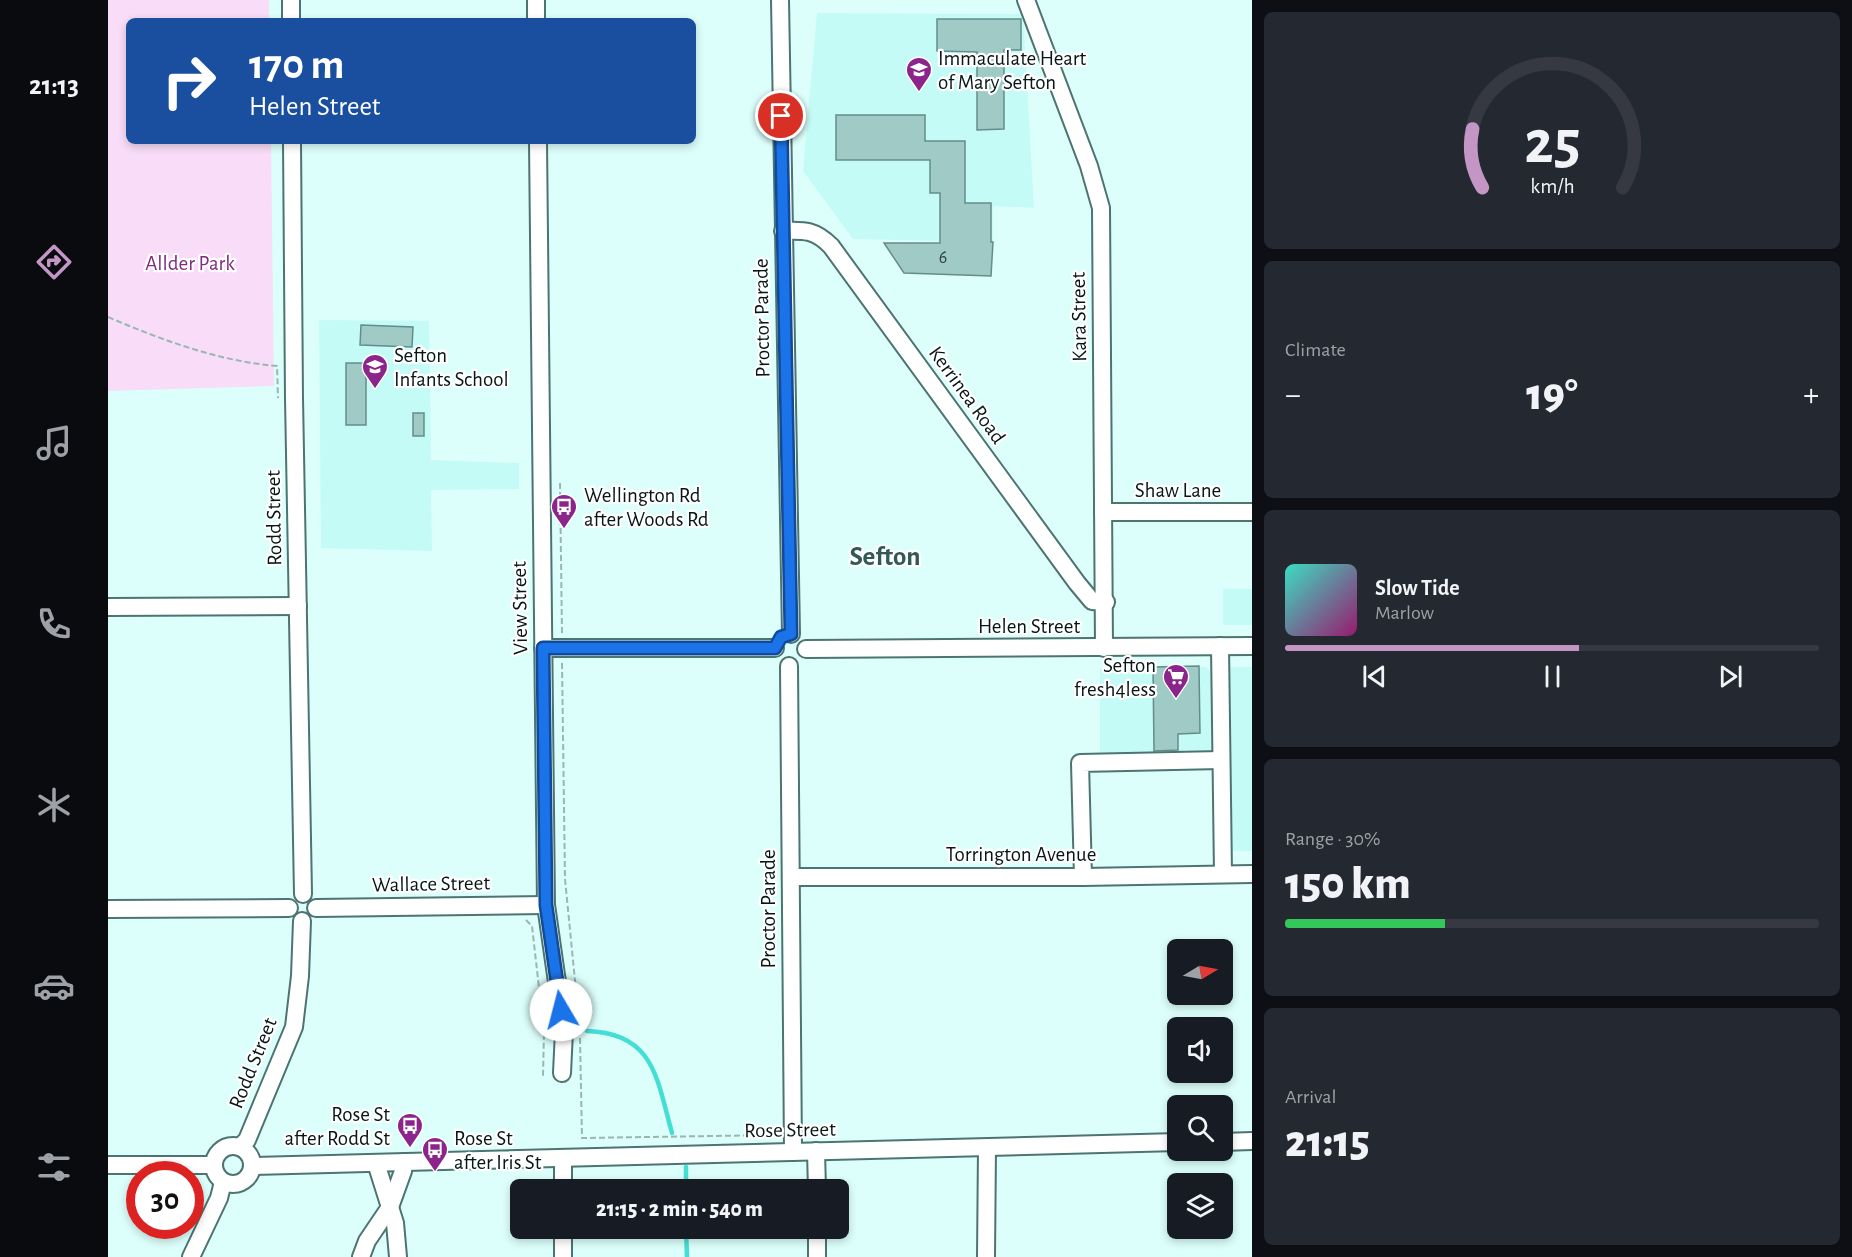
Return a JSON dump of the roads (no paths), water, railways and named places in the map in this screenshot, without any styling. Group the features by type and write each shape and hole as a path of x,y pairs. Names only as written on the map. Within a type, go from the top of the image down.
{"street":[{"path":"291,0 291,18"},
{"path":"536,0 536,18"},
{"name":"Proctor Parade","path":"780,0 791,634"},
{"name":"Kara Street","path":"1026,0 1089,166 1101,208 1103,512 1106,602 1104,648"},
{"name":"Rodd Street","path":"292,144 303,894"},
{"name":"View Street","path":"538,144 546,905 564,1031 562,1073"},
{"name":"Kerrinea Road","path":"783,231 802,230 820,235 831,246 1077,583 1092,601 1106,602"},
{"name":"Shaw Lane","path":"1103,512 1252,512"},
{"path":"108,607 298,606"},
{"path":"791,634 800,638 806,650 798,664 789,666 778,661 775,648 781,637 791,634"},
{"path":"1221,646 1223,874"},
{"name":"Helen Street","path":"806,650 1252,646"},
{"path":"543,648 775,648"},
{"name":"Proctor Parade","path":"789,666 793,1152"},
{"path":"1083,877 1080,763 1221,760"},
{"name":"Torrington Avenue","path":"791,877 1083,877 1252,874"},
{"path":"303,894 313,898 316,908 311,918 302,921 292,915 289,908 292,898 303,894"},
{"name":"Wallace Street","path":"316,908 546,905"},
{"path":"108,909 289,908"},
{"name":"Rodd Street","path":"240,1147 247,1140 294,1027 300,986 302,921"},
{"path":"1233,1142 1252,1141"},
{"name":"Rose Street","path":"252,1166 1167,1142"},
{"path":"234,1146 240,1147 248,1154 252,1166 249,1175 234,1185 223,1182 214,1172 213,1166 214,1159 222,1149 234,1146"},
{"path":"986,1257 987,1148"},
{"path":"816,1152 817,1179"},
{"path":"563,1158 563,1179"},
{"path":"376,1162 395,1222 398,1257"},
{"path":"361,1257 367,1241 390,1207 404,1171 404,1162"},
{"path":"108,1165 213,1166"},
{"path":"191,1257 219,1198 223,1182"},
{"path":"563,1239 563,1257"},
{"path":"817,1239 817,1257"}],"waterway":[{"path":"587,1031 610,1034 627,1040 640,1050 656,1078 672,1133"},
{"path":"686,1167 686,1179"},
{"path":"686,1239 687,1257"}],"place":[{"name":"Immaculate Heart of Mary Sefton","path":"919,93"},
{"name":"Sefton Infants School","path":"375,390"},
{"name":"Wellington Rd after Woods Rd","path":"564,530"},
{"name":"Sefton fresh4less","path":"1176,700"},
{"name":"Rose St after Rodd St","path":"410,1149"},
{"name":"Rose St after Iris St","path":"435,1173"}],"district":[{"name":"Sefton","path":"885,556"}],"park label":[{"name":"Allder Park","path":"190,263"}]}
